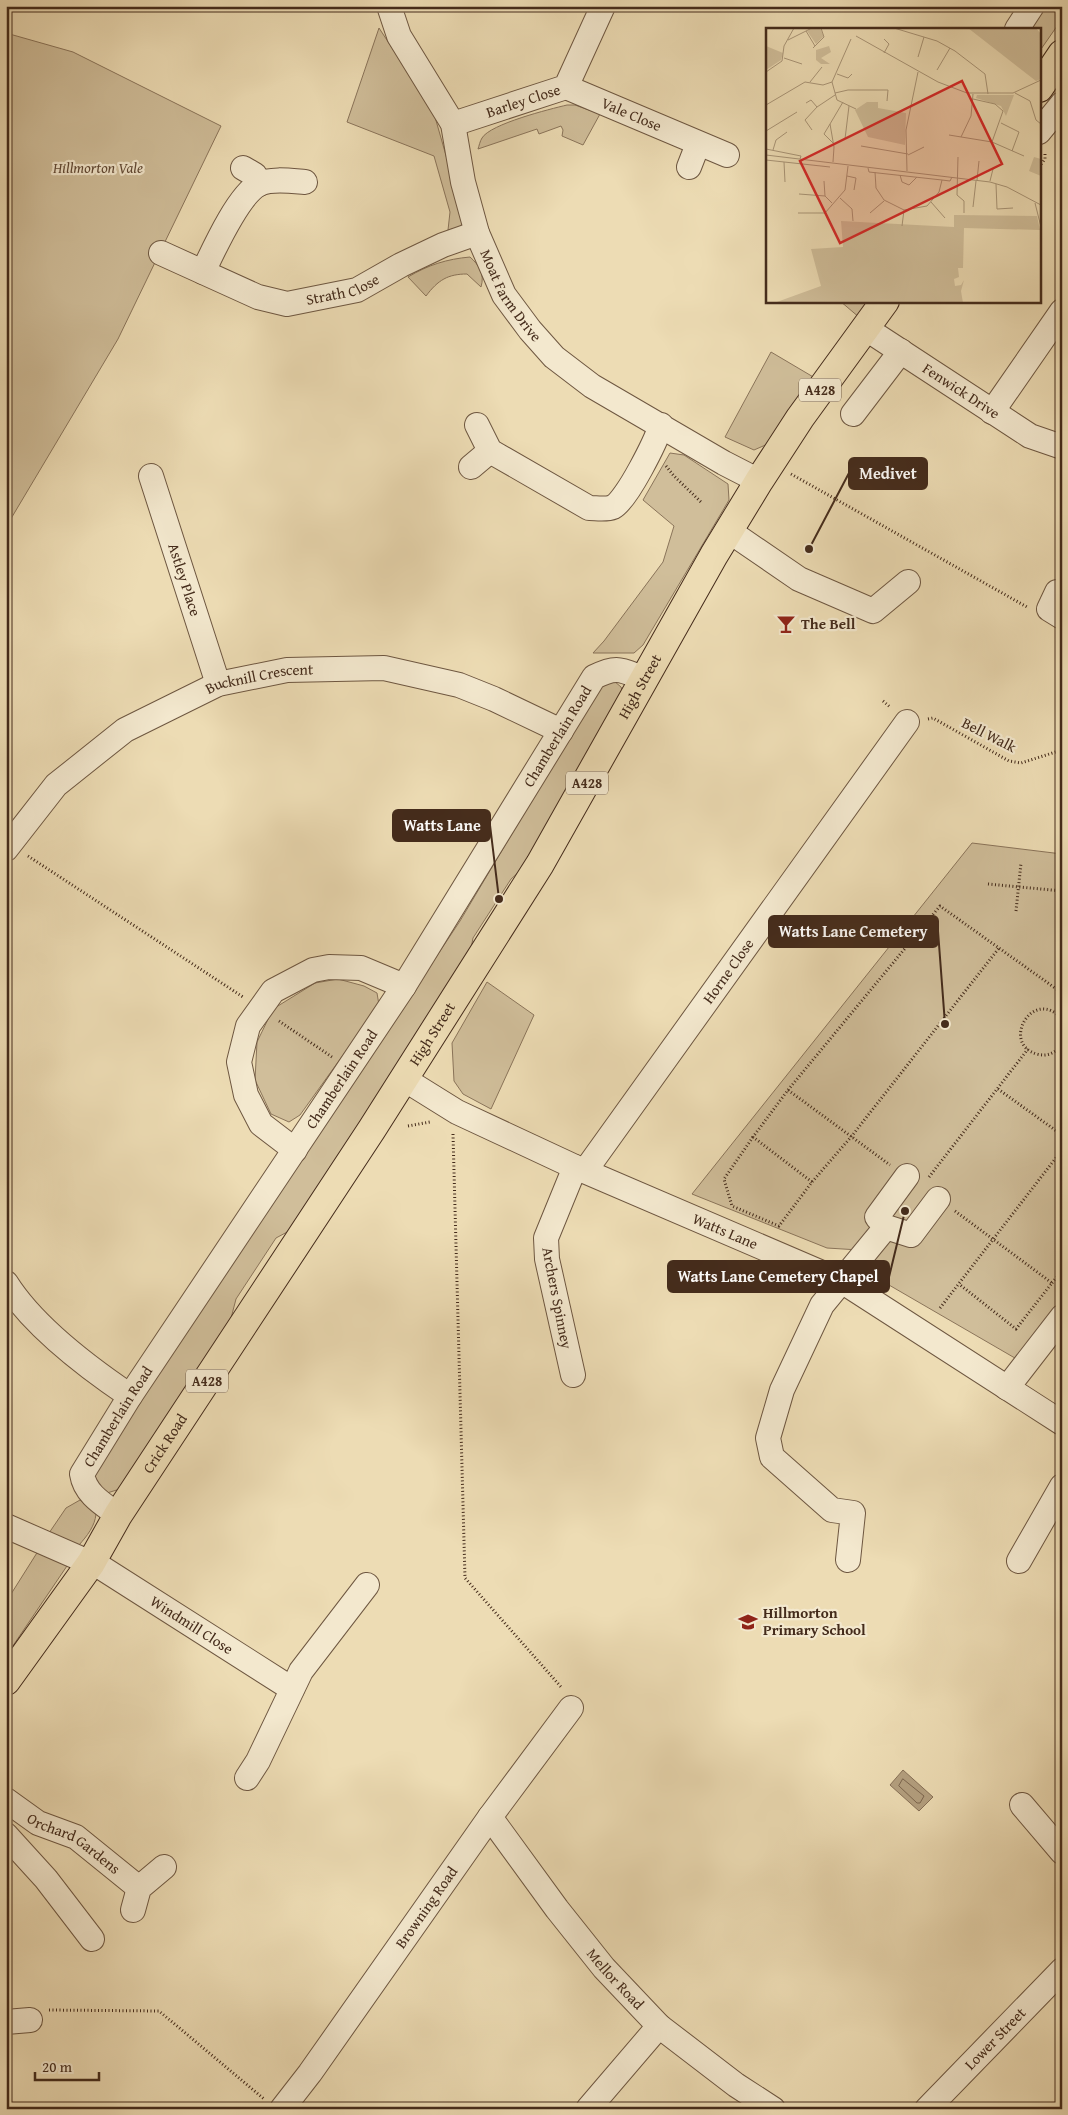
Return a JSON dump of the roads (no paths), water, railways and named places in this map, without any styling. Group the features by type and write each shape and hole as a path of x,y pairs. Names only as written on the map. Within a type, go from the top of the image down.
{"highway":[{"path":"1040,87 1062,54"},
{"name":"High Street","path":"404,1079 540,864 729,531 765,472 800,418 884,302"},
{"name":"Crick Road","path":"6,1681 91,1563 118,1516 404,1079"}],"street":[{"name":"Moat Farm Drive","path":"389,6 399,36 453,124 463,182 477,233 504,295 530,330 554,357 592,386 724,463 765,472"},
{"name":"Barley Close","path":"453,124 566,87 603,6"},
{"path":"1018,28 1032,6"},
{"name":"Vale Close","path":"566,87 727,155"},
{"path":"1040,131 1062,104"},
{"path":"689,167 698,144"},
{"path":"203,272 219,238 240,205 251,176 268,182 305,182"},
{"name":"Strath Close","path":"161,253 258,297 287,304 357,290 401,265 443,245 477,233"},
{"path":"992,412 1062,311"},
{"name":"Fenwick Drive","path":"865,328 1030,436 1062,447"},
{"path":"853,414 901,352"},
{"path":"476,425 490,451 589,508 613,506 622,498 655,444 661,425"},
{"path":"471,467 490,451"},
{"name":"Astley Place","path":"151,476 218,684"},
{"path":"729,531 799,579 873,611 908,582"},
{"path":"1057,592 1049,609 1062,616"},
{"name":"Bucknill Crescent","path":"7,845 56,785 125,730 218,684 287,670 384,668 459,686 494,699 561,732"},
{"name":"Chamberlain Road","path":"118,1516 96,1498 84,1485 82,1474 130,1396 404,986 594,677 616,668 645,678"},
{"name":"Horne Close","path":"580,1169 907,722"},
{"path":"295,1150 261,1124 246,1095 239,1062 248,1026 274,991 313,970 329,967 361,968 404,986"},
{"name":"Watts Lane","path":"404,1079 458,1112 580,1169 843,1282 1062,1423"},
{"name":"Archers Spinney","path":"573,1375 546,1259 546,1238 580,1169"},
{"path":"907,1176 877,1217 886,1227 911,1235 938,1199"},
{"path":"848,1560 854,1513 832,1510 772,1457 768,1438 782,1390 822,1304 843,1282 886,1227"},
{"path":"6,1283 20,1304 91,1370 130,1396"},
{"path":"1007,1388 1062,1317"},
{"path":"1019,1561 1062,1486"},
{"name":"Windmill Close","path":"6,1526 102,1568 296,1680"},
{"path":"247,1778 258,1761 296,1680 367,1585"},
{"name":"Browning Road","path":"275,2106 310,2074 490,1816 571,1708"},
{"name":"Orchard Gardens","path":"6,1800 38,1822 76,1838 136,1899 164,1867"},
{"path":"1022,1805 1062,1852"},
{"name":"Mellor Road","path":"490,1816 557,1909 604,1968 659,2026 736,2085 773,2109"},
{"path":"6,1836 46,1879 92,1938"},
{"name":"Lower Street","path":"927,2109 1062,1970"},
{"path":"6,2022 37,2015"},
{"path":"588,2109 659,2026"}],"water":[{"path":"903,1770 933,1797 919,1811 890,1785"}],"place":[{"name":"Medivet","path":"809,549"},
{"name":"The Bell","path":"786,624"},
{"name":"Watts Lane","path":"499,899"},
{"name":"Watts Lane Cemetery","path":"945,1024"},
{"name":"Watts Lane Cemetery Chapel","path":"905,1211"},
{"name":"Hillmorton Primary School","path":"748,1622"}],"park label":[{"name":"Hillmorton Vale","path":"98,168"}]}
